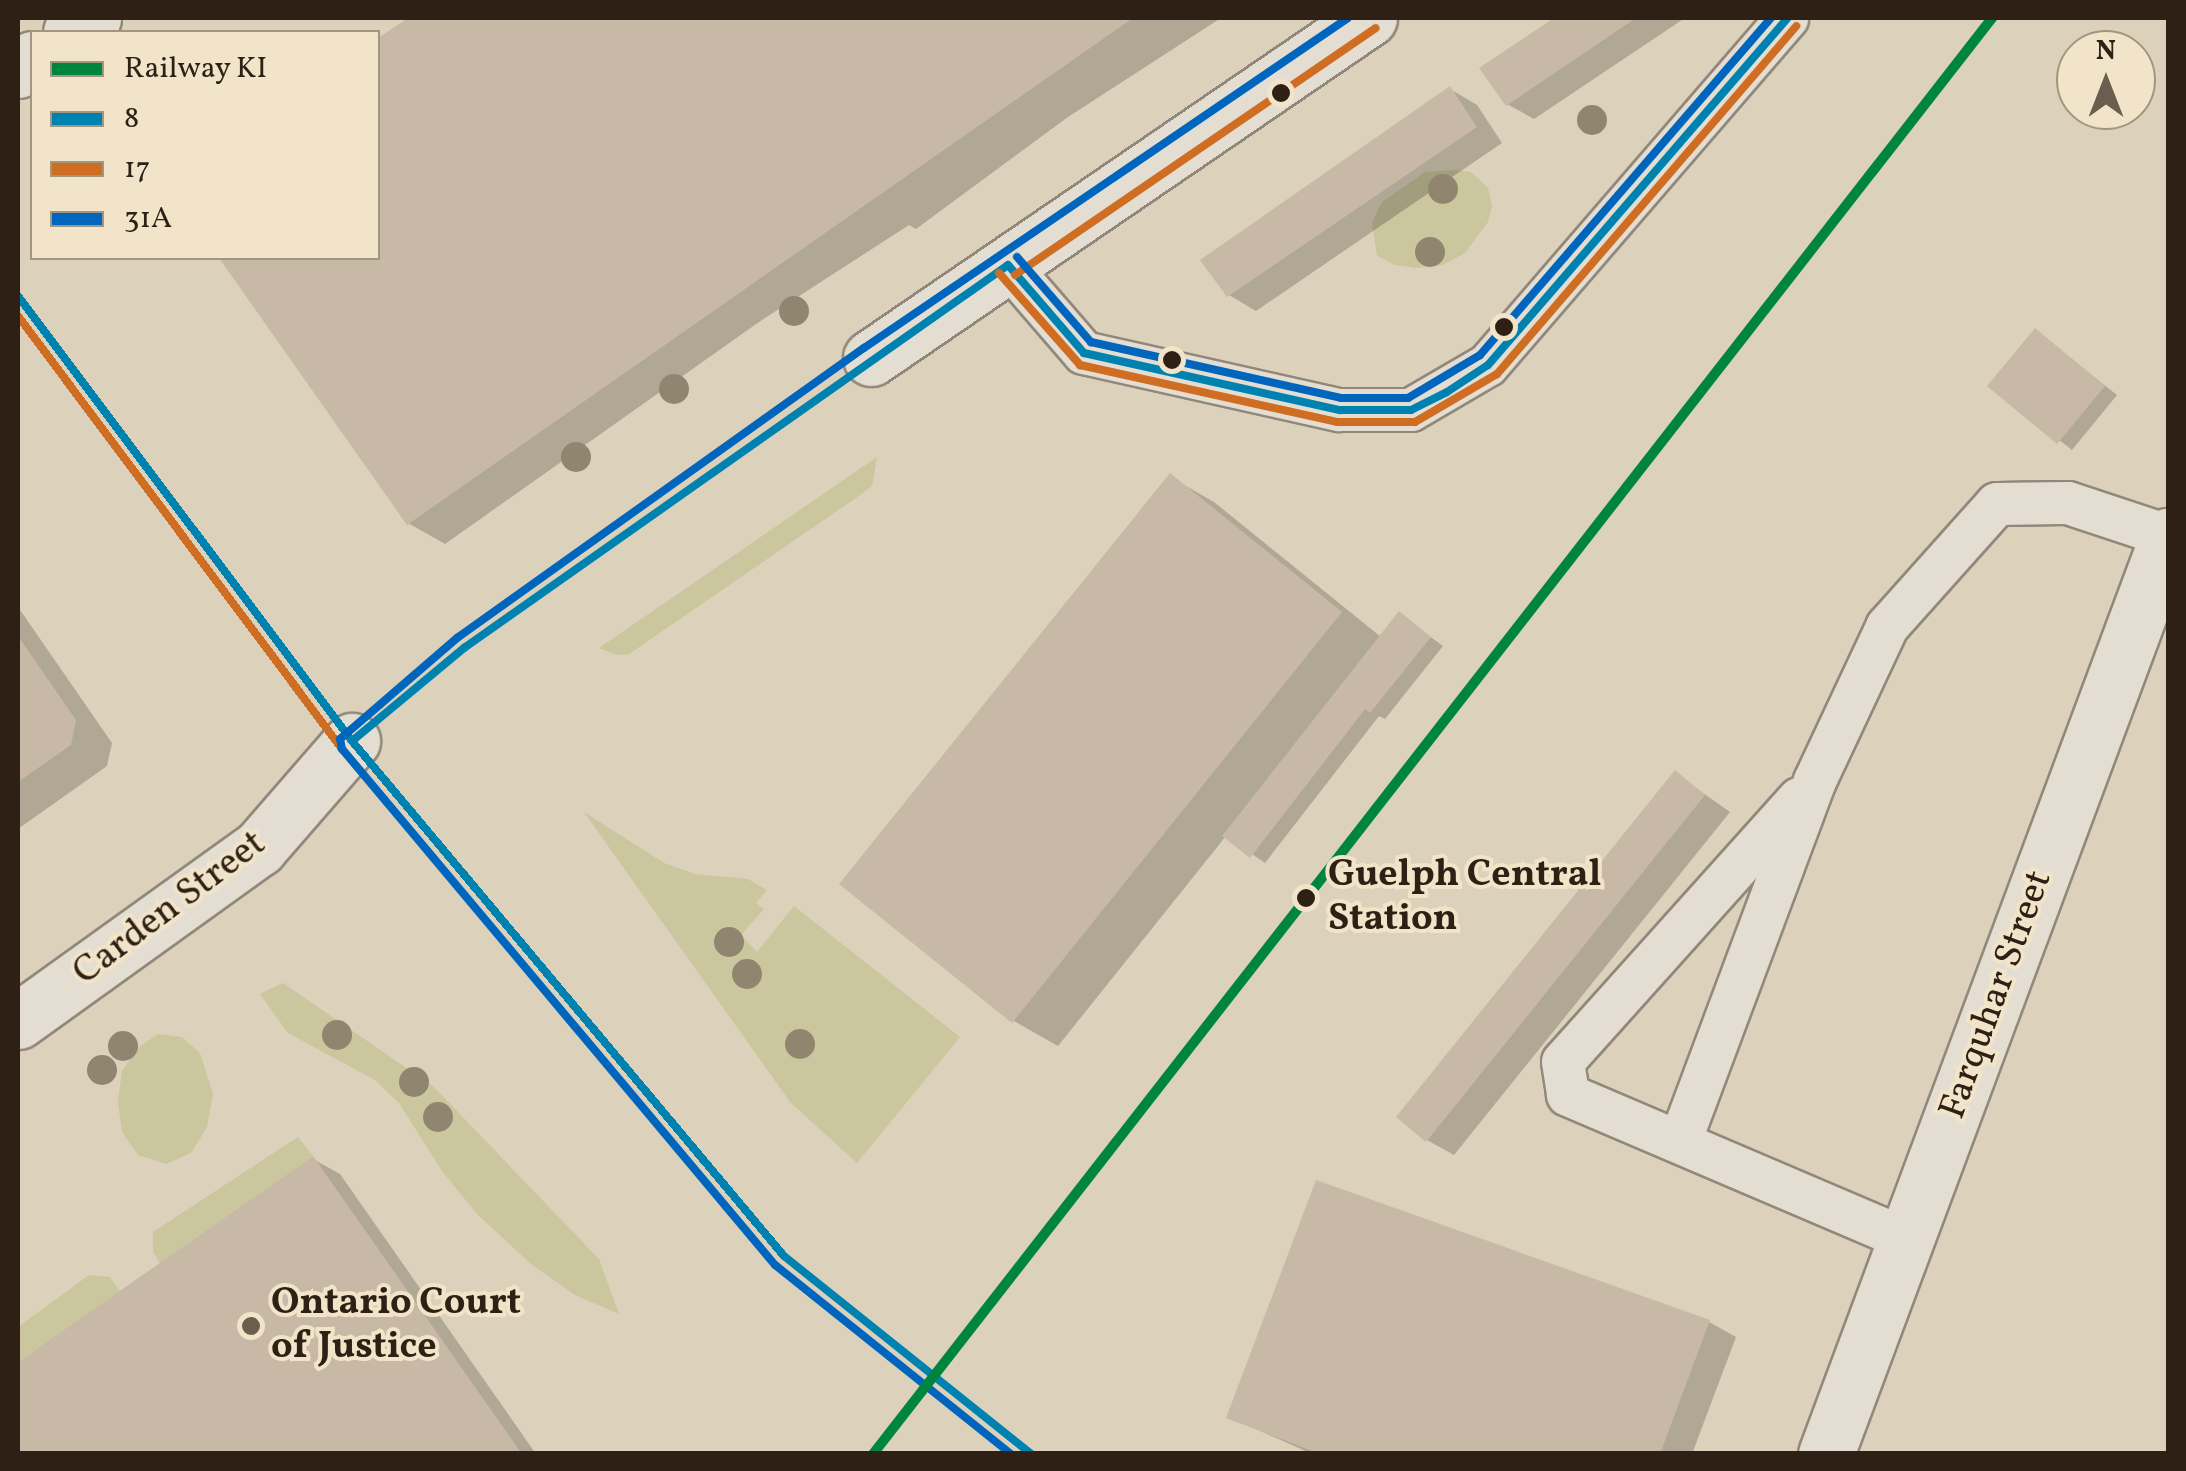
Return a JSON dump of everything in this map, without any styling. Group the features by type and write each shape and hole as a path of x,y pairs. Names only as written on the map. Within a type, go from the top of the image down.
{"street":[{"path":"871,358 1369,18"},
{"name":"Farquhar Street","path":"1826,1454 2168,536"},
{"name":"Carden Street","path":"18,1021 259,848 352,741"}],"lane":[{"path":"1008,266 1084,353 1340,410 1411,410 1488,365 1788,18"},
{"path":"1680,1142 1815,782 1887,628 1997,504 2068,502 2168,536"},
{"path":"1815,782 1563,1062 1568,1095 1906,1239"}],"shaded area":[{"path":"1425,172 1471,172 1488,188 1492,206 1488,222 1465,253 1443,265 1416,268 1395,265 1377,256 1372,222 1382,202"},
{"path":"877,457 872,486 629,654 617,655 599,648"},
{"path":"584,812 664,863 695,874 748,879 767,890 756,903 764,909 741,935 757,952 794,906 960,1037 857,1163 790,1102"},
{"path":"283,983 434,1087 599,1259 619,1314 575,1295 531,1264 477,1214 442,1171 399,1103 375,1080 288,1033 260,994"},
{"path":"158,1034 182,1037 200,1053 213,1094 207,1127 191,1153 166,1164 138,1155 122,1132 118,1102 122,1071 138,1048"},
{"path":"298,1137 313,1156 160,1263 153,1252 153,1232"},
{"path":"89,1275 110,1277 120,1291 18,1362 18,1327"}],"building":[{"path":"408,18 1133,18 407,525 220,260 380,260 380,37"},
{"path":"1554,18 1636,18 1506,106 1479,68"},
{"path":"1450,86 1477,127 1227,297 1200,260"},
{"path":"2035,328 2105,386 2057,444 1987,386"},
{"path":"1170,473 1342,612 1012,1023 839,884"},
{"path":"1399,611 1431,637 1370,713 1365,709 1250,858 1222,836"},
{"path":"18,636 76,720 71,745 18,782"},
{"path":"1675,770 1705,795 1426,1142 1396,1117"},
{"name":"Ontario Court of Justice","path":"313,1156 522,1454 18,1454 18,1362"},
{"path":"1316,1180 1710,1320 1660,1454 1320,1454 1226,1418"}],"rail line":[{"name":"KI","path":"873,1454 1992,18"}],"transit line":[{"name":"31A","path":"1011,1454 775,1265 342,749 340,739 457,638 864,348 1348,18"},
{"name":"31A","path":"1017,257 1091,342 1341,398 1408,398 1480,355 1771,18"},
{"name":"8","path":"352,741 464,648 1008,265 1084,353 1340,410 1411,410 1447,392 1488,365 1787,18"},
{"name":"17","path":"999,273 1080,365 1337,422 1415,422 1497,374 1796,26"},
{"name":"17","path":"1015,275 1376,28"},
{"name":"8","path":"18,296 352,741 784,1256 1031,1454"},
{"name":"17","path":"18,316 342,749"}],"place":[{"name":"Guelph Central Station","path":"1306,898"},
{"name":"Ontario Court of Justice","path":"251,1326"}]}
